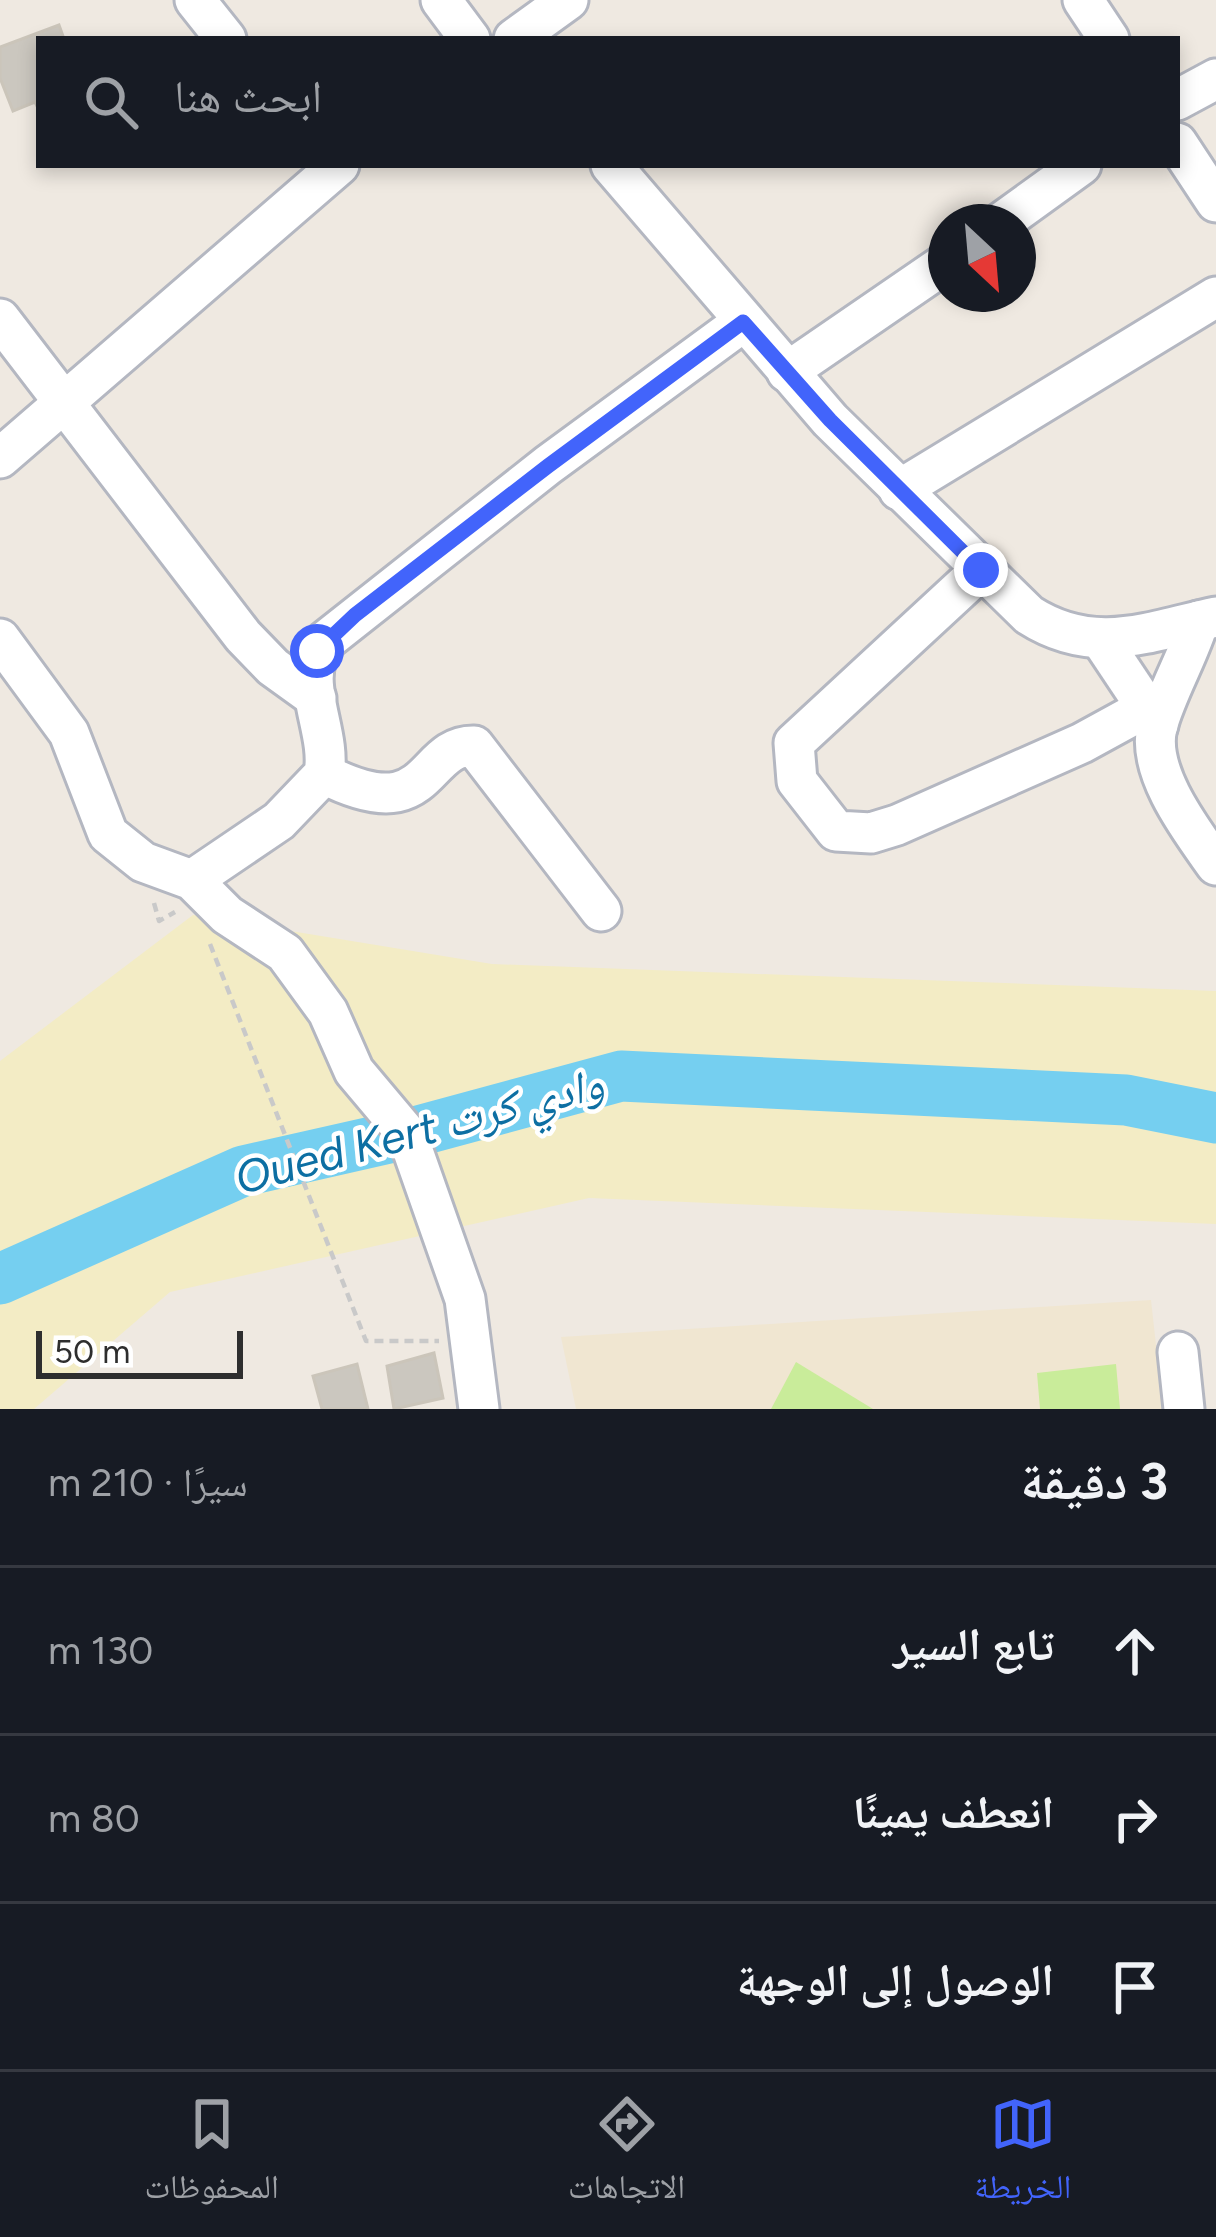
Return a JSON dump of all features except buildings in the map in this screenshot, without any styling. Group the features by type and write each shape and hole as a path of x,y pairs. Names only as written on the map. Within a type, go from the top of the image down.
{"street":[{"path":"195,0 224,36"},
{"path":"441,0 468,36"},
{"path":"518,36 568,0"},
{"path":"1083,0 1107,36"},
{"path":"1180,98 1216,79"},
{"path":"1180,147 1216,202"},
{"path":"0,458 330,168"},
{"path":"614,168 743,322 899,490 981,570 1053,631 1102,641 1135,639 1208,619"},
{"path":"1027,204 1077,168"},
{"path":"787,371 928,275"},
{"path":"899,490 1216,297"},
{"path":"0,319 243,636 273,668 316,698"},
{"path":"193,880 279,821 324,774 326,737 313,662 324,642 548,466 743,322"},
{"path":"981,570 794,743 797,781 836,831 871,833 897,825 1152,716 1208,619"},
{"path":"0,639 69,733 108,834 143,862 193,880 227,915 259,933 308,978 354,1071 407,1134 466,1299 478,1385"},
{"path":"1102,641 1152,716 1164,774 1216,865"},
{"path":"324,774 371,793 403,791 425,779 451,752 474,746 601,911"},
{"path":"1178,1352 1184,1409"}],"path":[{"path":"202,925 366,1341 478,1385"}],"shaded area":[{"path":"1151,1300 1163,1409 576,1409 561,1337"}],"sand":[{"path":"193,915 492,964 1216,991 1216,1224 589,1198 170,1292 34,1409 0,1409 0,1061"}],"green space":[{"path":"796,1362 873,1409 771,1409"},
{"path":"1116,1364 1120,1409 1040,1409 1037,1373"}],"waterway":[{"name":"Oued Kert وادي كرت","path":"0,1279 243,1171 407,1134 621,1076 1126,1100 1216,1118"}],"route":[{"path":"317,651 355,615 743,322 830,420 981,570"}]}
